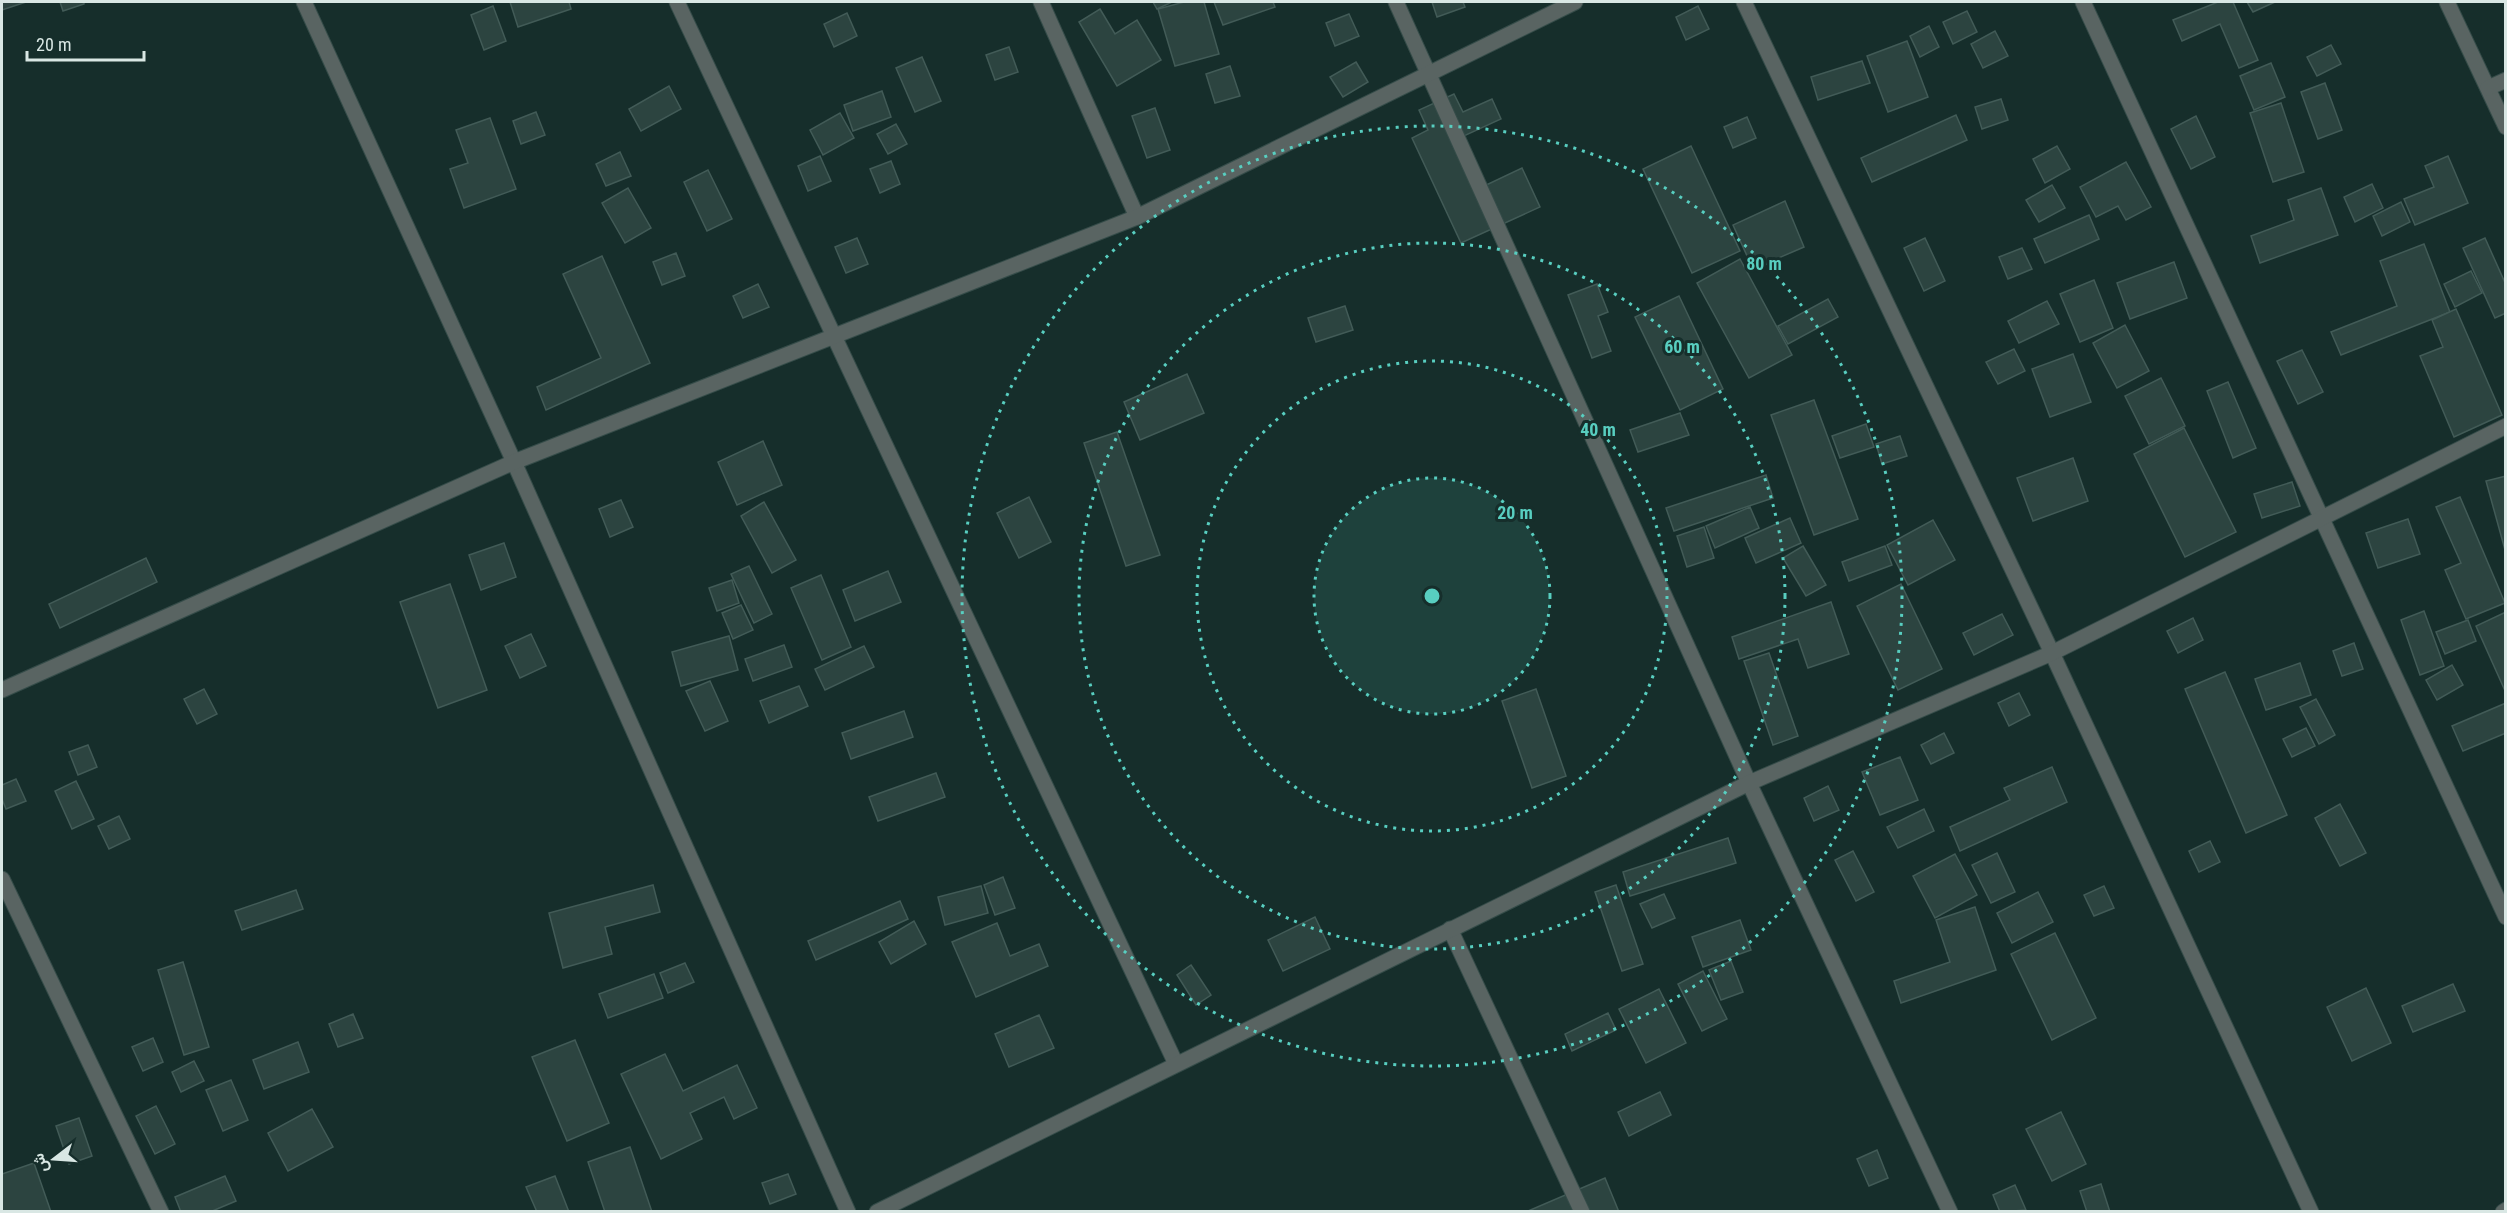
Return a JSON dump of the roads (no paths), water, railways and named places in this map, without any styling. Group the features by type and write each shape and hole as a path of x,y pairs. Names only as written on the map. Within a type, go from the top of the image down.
{"street":[{"path":"304,2 514,462 848,1212"},
{"path":"677,2 1176,1064"},
{"path":"1041,2 1137,217"},
{"path":"1396,2 1430,72 1749,783 1950,1212"},
{"path":"2,690 514,462 1137,217 1575,2"},
{"path":"1744,2 2052,653 2311,1212"},
{"path":"2083,2 2505,917"},
{"path":"2447,2 2505,127"},
{"path":"2488,88 2505,80"},
{"path":"877,1212 1749,783 2052,653 2321,516 2505,426"},
{"path":"2,879 161,1212"},
{"path":"1450,929 1582,1212"}]}
